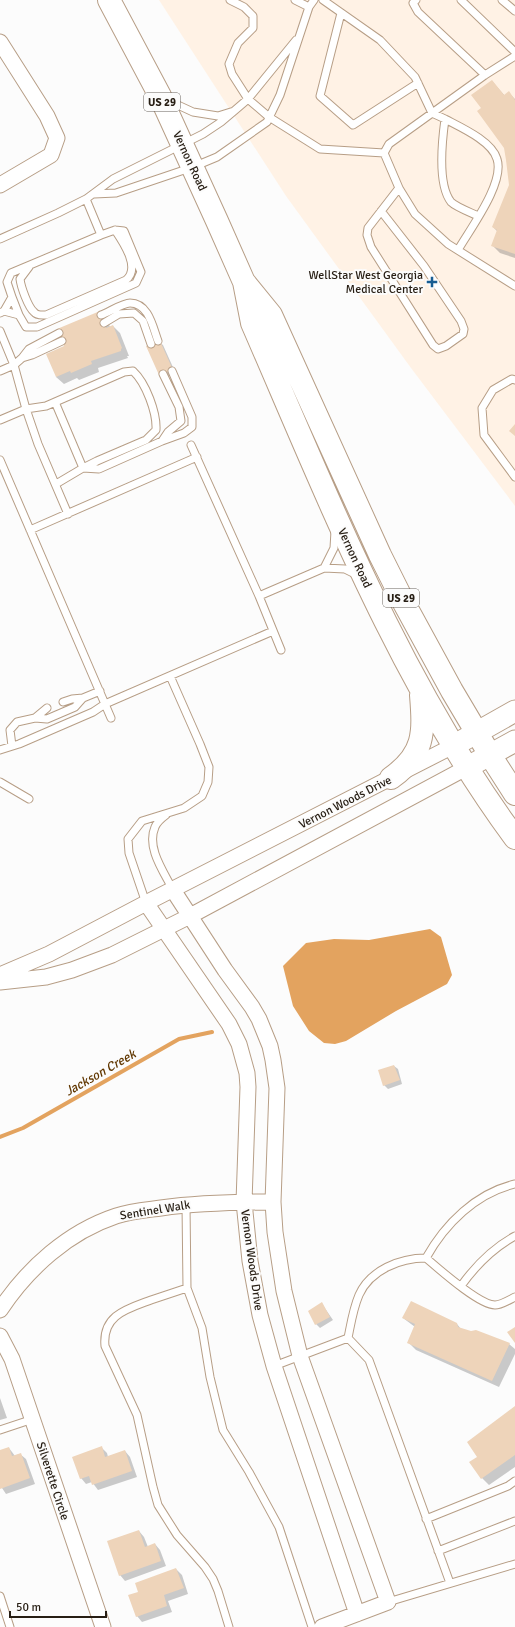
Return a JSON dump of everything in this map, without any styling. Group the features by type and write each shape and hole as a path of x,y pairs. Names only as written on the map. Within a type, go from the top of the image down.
{"main road":[{"name":"Vernon Road","path":"109,0 160,96 244,282 252,324 364,578 421,690 453,746 466,768 515,838"},
{"name":"Vernon Road","path":"244,282 271,315 380,555 428,650 476,732 515,794"},
{"path":"391,778 407,764 419,746 423,721 421,690"}],"street":[{"path":"0,42 47,116 57,138 51,155 0,185"},
{"name":"Vernon Woods Drive","path":"357,1614 274,1366 255,1290 247,1238 244,1202 248,1088 244,1058 229,1024 146,903 453,746 515,711"},
{"path":"0,982 46,977 72,970 112,955 190,916 515,741"},
{"path":"172,890 225,970 252,1007 270,1046 277,1088 273,1202 275,1232 279,1262 292,1325 300,1356 388,1602 322,1627"},
{"path":"0,975 49,954 146,903"},
{"name":"Sentinel Walk","path":"0,1310 38,1264 62,1244 100,1222 134,1211 186,1205 273,1202"},
{"name":"Silverette Circle","path":"0,1336 12,1359 33,1419 100,1626"}],"lane":[{"path":"230,0 244,7 253,16 253,28 238,43 229,64 232,74 248,99 269,116 320,149 384,154"},
{"path":"295,0 309,8"},
{"path":"94,194 116,193 193,167 217,157 266,122 280,95 309,8 314,0"},
{"path":"323,0 380,40 415,77 432,113 462,127 487,143 498,159 498,179 458,250"},
{"path":"416,0 413,3 418,12 485,75"},
{"path":"461,0 515,52"},
{"path":"502,0 515,11"},
{"path":"342,13 320,96 352,125 418,83"},
{"path":"0,239 86,199 113,179 181,143 202,134 221,122 248,99 300,35"},
{"path":"384,154 389,144 485,75 514,60"},
{"path":"160,96 193,112 218,116 234,112"},
{"path":"445,119 441,154 445,190 452,203 478,216"},
{"path":"384,154 399,188 415,214 448,244 515,286"},
{"path":"381,211 424,266 461,321 464,329 463,334 446,346 438,348 433,345 371,247 367,235 368,228 381,211 399,188"},
{"path":"86,199 101,235"},
{"path":"31,265 20,279 21,286 33,312 38,315 46,315 126,280 131,276 133,267 124,244 115,230"},
{"path":"115,230 124,232 141,272 136,283 37,326 26,327 19,315 7,282 11,273 115,230"},
{"path":"12,297 2,312 19,315"},
{"path":"101,315 130,303 139,305 147,313 154,343 143,321 134,313 119,314 104,323"},
{"path":"0,331 14,365 38,444 68,514"},
{"path":"0,371 14,365 29,349 59,333"},
{"path":"22,358 62,341"},
{"path":"0,420 26,408 46,406 124,372 133,371 140,378 156,419 156,430 146,440 97,461 56,484"},
{"path":"83,468 99,469 162,441 184,434 192,427 192,417 172,371"},
{"path":"162,441 168,432 181,421 179,407 163,374"},
{"path":"515,380 512,379 493,390 482,408 484,435 515,477"},
{"path":"55,402 83,468"},
{"path":"191,445 259,596 281,650"},
{"path":"30,530 197,458"},
{"path":"0,460 111,718"},
{"path":"324,568 334,548 336,517"},
{"path":"259,596 324,568 344,569 364,578"},
{"path":"0,750 93,712 105,704 273,631"},
{"path":"146,903 129,853 128,839 142,821 166,815 184,808 202,796 208,782 209,767 170,676"},
{"path":"63,702 83,698 100,691"},
{"path":"12,746 10,730 17,722 35,718 46,719 75,707 83,698"},
{"path":"35,718 47,708"},
{"path":"0,782 29,799"},
{"path":"166,815 156,826 152,839 156,857 172,890"},
{"path":"426,1258 441,1234 461,1213 485,1196 515,1184"},
{"path":"186,1205 187,1288 202,1328 210,1377 223,1430 249,1472 279,1527 312,1627"},
{"path":"461,1286 490,1253 515,1236"},
{"path":"348,1338 352,1314 359,1294 381,1270 399,1261 412,1258 426,1258 477,1298 488,1304 496,1306 515,1297"},
{"path":"187,1288 135,1306 118,1314 107,1329 104,1340 105,1346 137,1414 158,1505 177,1535 205,1568 212,1579 218,1591 229,1627"},
{"path":"274,1366 348,1338"},
{"path":"348,1338 369,1360 450,1583"},
{"path":"0,1430 33,1419"},
{"path":"426,1519 515,1482"},
{"path":"438,1551 515,1521"},
{"path":"388,1602 515,1564"},
{"path":"0,1596 10,1627"}],"shaded area":[{"name":"WellStar West Georgia Medical Center","path":"159,0 515,0 515,506 411,368 286,196"},
{"path":"430,929 441,937 452,975 447,984 396,1011 346,1041 335,1044 324,1043 309,1031 293,1006 283,966 306,943 334,939 369,940"}],"building":[{"path":"492,80 504,95 509,91 515,100 515,254 491,246 497,230 492,227 509,185 506,160 504,148 477,111 481,108 471,95"},
{"path":"100,311 106,328 113,325 122,348 121,351 91,361 92,364 71,373 70,371 56,377 46,354 64,346 57,329"},
{"path":"160,341 173,370 159,375 146,346"},
{"path":"515,424 515,436 509,431"},
{"path":"394,1065 400,1080 383,1086 378,1070"},
{"path":"411,1301 457,1323 458,1327 471,1331 476,1330 510,1343 492,1381 407,1343 415,1324 402,1318"},
{"path":"322,1302 330,1317 315,1325 308,1311"},
{"path":"515,1327 515,1343 507,1332"},
{"path":"515,1406 515,1455 481,1479 469,1462 477,1457 467,1442"},
{"path":"102,1446 105,1457 125,1450 132,1471 92,1485 89,1476 80,1479 72,1457"},
{"path":"9,1447 12,1456 21,1453 30,1478 0,1489 0,1450"},
{"path":"139,1530 145,1547 155,1543 161,1561 119,1576 107,1541"},
{"path":"176,1568 184,1588 164,1595 167,1606 136,1617 128,1595 138,1592 135,1583"}],"waterway":[{"name":"Jackson Creek","path":"0,1137 23,1128 179,1039 212,1032"}],"place":[{"name":"WellStar West Georgia Medical Center","path":"432,282"}]}
